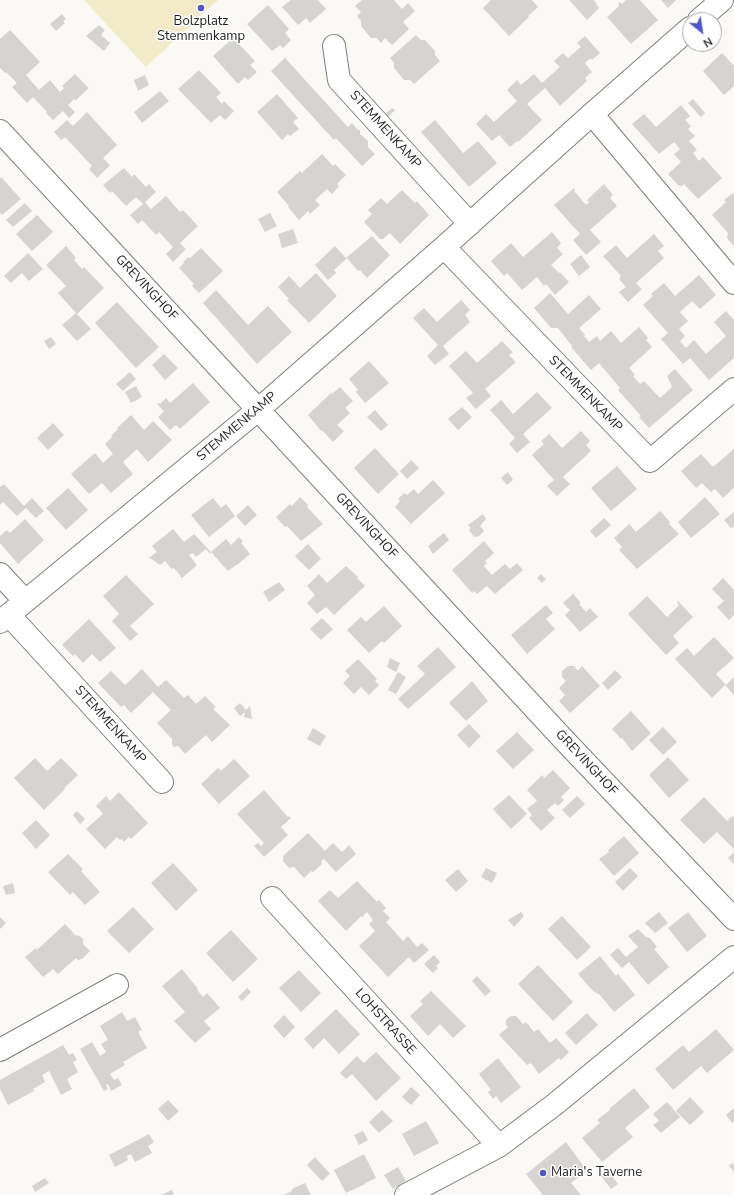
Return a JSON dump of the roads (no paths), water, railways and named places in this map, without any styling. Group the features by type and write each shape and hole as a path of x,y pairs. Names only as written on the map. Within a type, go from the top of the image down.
{"street":[{"path":"708,12 722,0"},
{"name":"STEMMENKAMP","path":"11,613 259,409 682,35"},
{"name":"STEMMENKAMP","path":"334,46 338,80 470,224"},
{"path":"592,114 734,283"},
{"name":"GREVINGHOF","path":"0,130 565,741 734,919"},
{"name":"STEMMENKAMP","path":"444,247 650,461 734,389"},
{"name":"STEMMENKAMP","path":"0,574 11,613 162,782"},
{"name":"LOHSTRASSE","path":"272,898 499,1146"},
{"path":"406,1195 499,1146 554,1105 734,956"},
{"path":"0,1050 117,985"}],"place":[{"name":"Bolzplatz Stemmenkamp","path":"201,8"},
{"name":"Maria's Taverne","path":"543,1173"}]}
